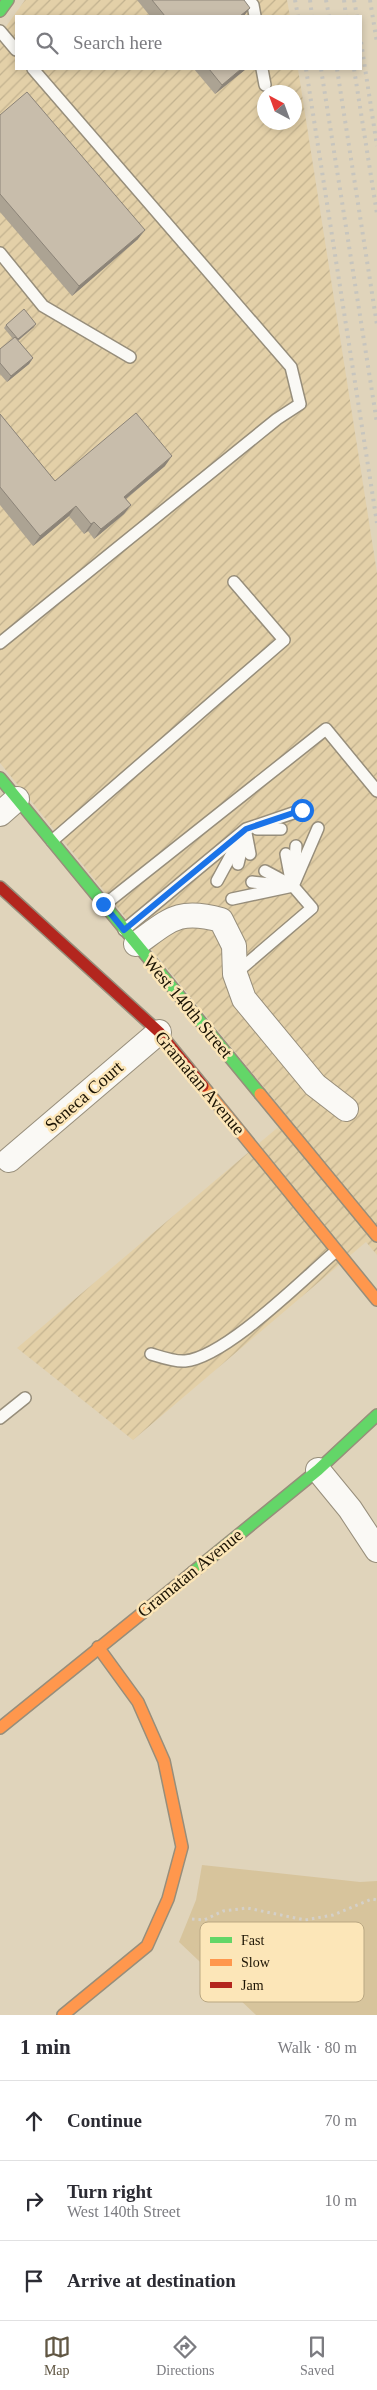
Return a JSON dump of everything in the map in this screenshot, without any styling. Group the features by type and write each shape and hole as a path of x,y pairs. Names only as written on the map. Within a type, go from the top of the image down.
{"street":[{"path":"0,11 8,0"},
{"name":"West 140th Street","path":"0,778 9,806 52,841 377,1236"},
{"name":"Gramatan Avenue","path":"0,887 159,1032 377,1300"},
{"path":"130,937 175,916 203,915 221,920 234,946 235,974 244,1000 315,1085 346,1109"},
{"name":"Seneca Court","path":"9,1160 159,1032"},
{"name":"Gramatan Avenue","path":"0,1728 318,1470 377,1415"},
{"path":"318,1470 350,1509 377,1550"},
{"path":"63,2015 146,1946 168,1899 182,1848 164,1761 138,1702 98,1647"}],"lane":[{"path":"249,0 254,5 255,15"},
{"path":"0,31 15,49"},
{"path":"0,643 277,419 300,404 291,367 33,70"},
{"path":"262,70 265,85"},
{"path":"0,253 43,306 90,336 130,357"},
{"path":"52,841 284,640 234,582"},
{"path":"104,905 326,729 377,791"},
{"path":"130,937 246,829 302,810"},
{"path":"246,829 291,820"},
{"path":"293,886 318,828"},
{"path":"246,829 281,829"},
{"path":"246,829 272,836"},
{"path":"246,829 250,854"},
{"path":"238,864 246,829"},
{"path":"222,878 246,829"},
{"path":"293,886 305,838"},
{"path":"293,886 296,846"},
{"path":"286,854 293,886"},
{"path":"235,974 312,908 293,886 265,871"},
{"path":"252,882 293,886"},
{"path":"237,895 293,886"},
{"path":"151,1354 184,1362 203,1356 225,1344 336,1251"},
{"path":"0,1418 25,1398"}],"path":[{"path":"192,1919 204,1920 223,1911 247,1908 305,1920 333,1915 372,1899 377,1900"}],"shaded area":[{"path":"25,0 287,0 290,15 15,15 15,70 298,70 301,85 257,85 257,130 302,130 302,95 377,573 377,1255 366,1242 133,1440 17,1348 289,1118 0,763 0,35"},
{"path":"202,1865 360,1882 377,1881 377,2015 256,2015 242,2002 364,2002 364,1922 200,1922 200,1962 179,1942 196,1900"}],"building":[{"path":"152,0 244,0 250,8 241,15 164,15"},
{"path":"210,70 240,70 222,85"},
{"path":"27,92 145,230 79,286 0,194 0,115"},
{"path":"24,309 36,324 18,339 6,325"},
{"path":"15,337 33,358 11,376 0,363 0,349"},
{"path":"136,413 172,456 124,497 131,505 101,529 94,522 91,524 76,506 40,536 0,487 0,414 55,481"}],"railway":[{"path":"295,0 298,15"},
{"path":"310,0 312,15"},
{"path":"326,0 329,15"},
{"path":"344,0 346,15"},
{"path":"354,0 357,15"},
{"path":"370,0 377,43"},
{"path":"362,48 377,146"},
{"path":"306,70 377,523"},
{"path":"321,70 377,423"},
{"path":"337,70 377,325"},
{"path":"354,70 377,214"}],"traffic: fast":[{"path":"0,11 8,0"},
{"path":"0,778 260,1094"},
{"path":"193,1572 318,1470 377,1415"}],"traffic: slow":[{"path":"203,1086 377,1300"},
{"path":"260,1094 377,1236"},
{"path":"0,1728 193,1572"},
{"path":"63,2015 147,1946 168,1899 182,1847 164,1761 138,1702 98,1647"}],"traffic: jam":[{"path":"0,887 159,1032 203,1086"}],"route":[{"path":"103,904 124,930 246,829 302,810"}]}
